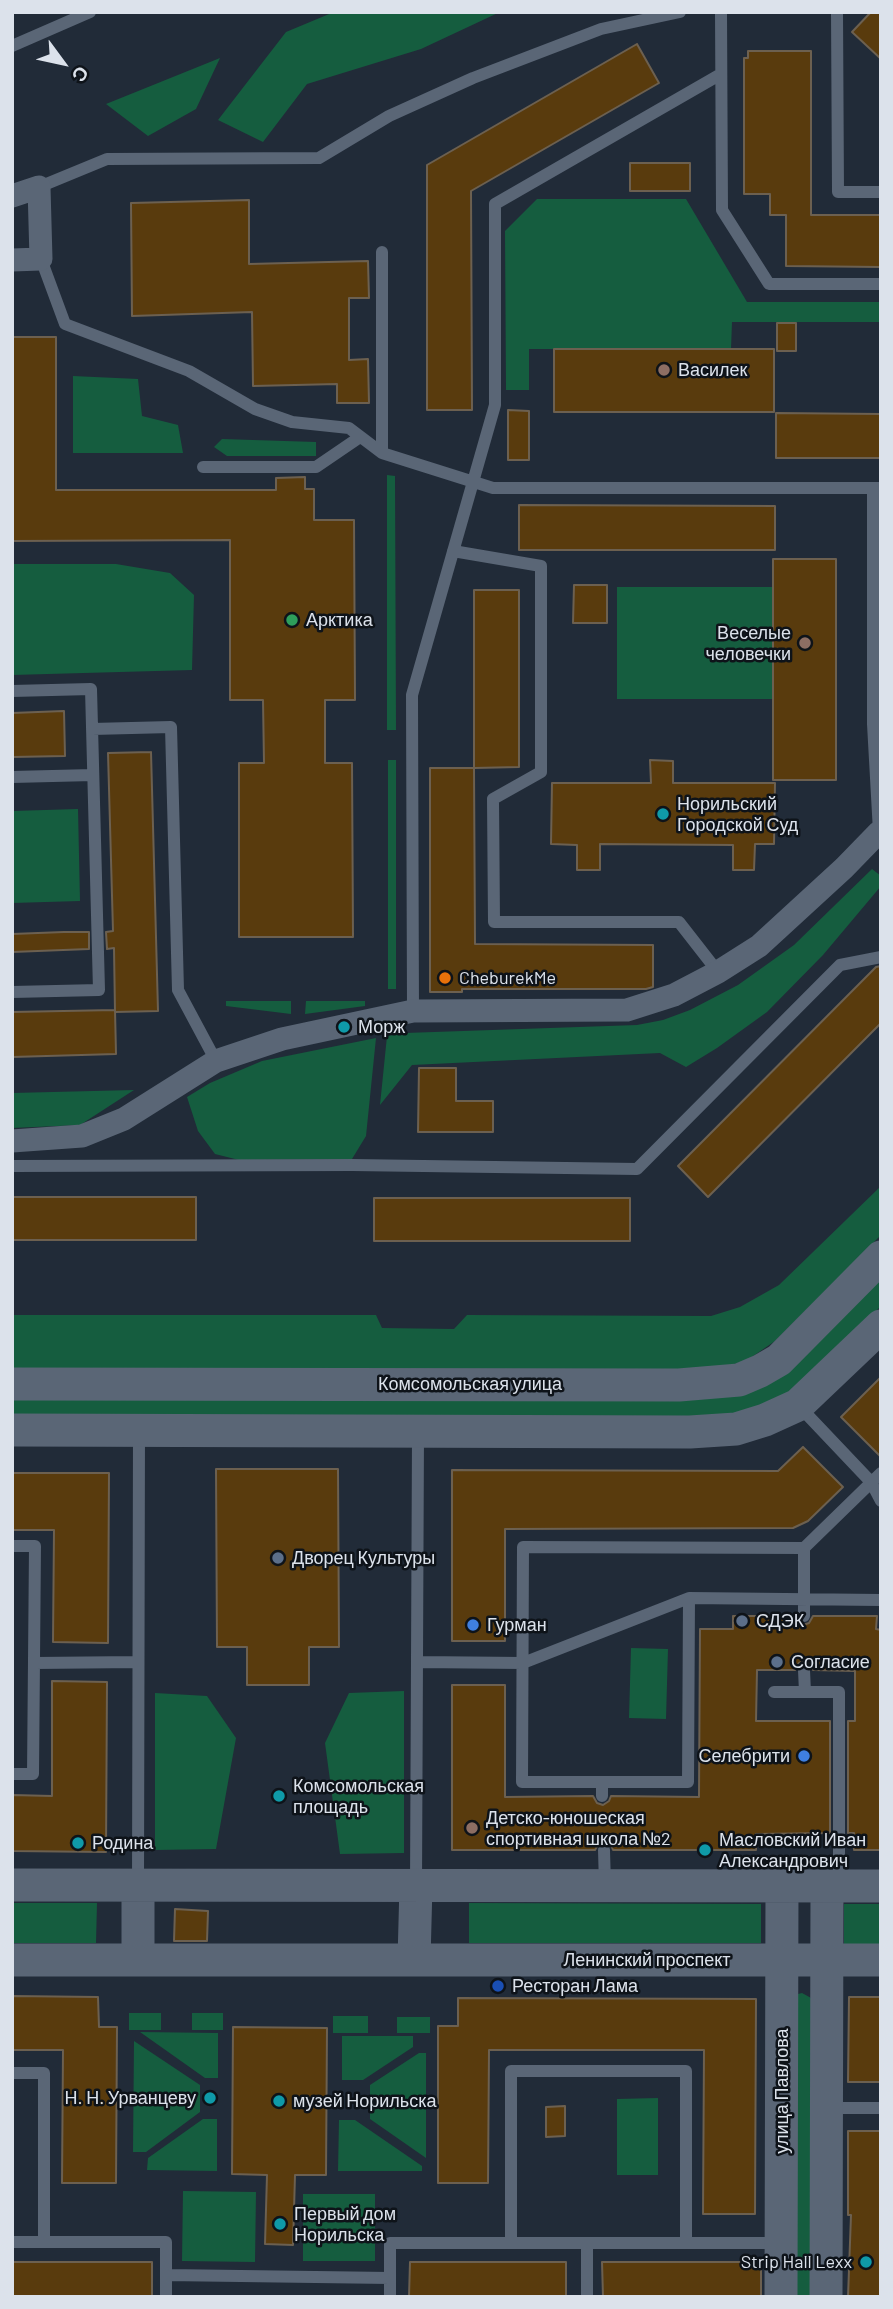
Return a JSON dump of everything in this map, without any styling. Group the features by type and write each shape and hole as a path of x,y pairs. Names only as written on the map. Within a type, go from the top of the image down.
{"street":[{"path":"12,196 39,187 41,259 12,260"},
{"path":"12,1141 82,1136 124,1119 216,1061 282,1039 413,1011 627,1010 674,995 759,946 880,831"},
{"name":"Комсомольская улица","path":"12,1384 679,1385 738,1380 779,1360 881,1257"},
{"path":"12,1430 690,1432 736,1429 798,1405 881,1326"},
{"path":"12,1885 881,1886"},
{"path":"138,1885 138,1960"},
{"path":"414,1960 416,1885"},
{"name":"улица Павлова","path":"782,1886 782,2297"},
{"path":"826,2297 826,1960 833,1886"},
{"name":"Ленинский проспект","path":"12,1960 881,1960"}],"lane":[{"path":"12,46 90,12"},
{"path":"39,187 107,159 319,158 389,116 473,78 601,29 680,12"},
{"path":"721,12 722,210 769,284 881,284"},
{"path":"837,12 838,192 881,192"},
{"path":"413,1011 412,695 495,405 495,204 721,74"},
{"path":"382,252 382,453"},
{"path":"41,259 65,324 189,371 255,409 292,422 349,428 382,453 493,488 877,488 880,831"},
{"path":"202,467 316,467 360,437"},
{"path":"453,551 541,566 541,772 493,799 494,922 678,922 718,972"},
{"path":"12,691 91,689 99,990 12,992"},
{"path":"92,729 171,727 178,990 216,1061"},
{"path":"12,777 93,775"},
{"path":"12,1166 360,1165 638,1169 840,965 881,957"},
{"path":"798,1405 878,1480 881,1501"},
{"path":"138,1885 139,1430"},
{"path":"416,1885 418,1431"},
{"path":"689,1598 688,1782 522,1782 523,1547 804,1548 878,1480"},
{"path":"12,1546 35,1546 33,1774 12,1774"},
{"path":"804,1548 804,1616"},
{"path":"417,1662 523,1663 689,1598 881,1600"},
{"path":"34,1663 138,1662"},
{"path":"804,1670 805,1692"},
{"path":"774,1692 839,1692 833,1886"},
{"path":"602,1782 602,1796"},
{"path":"604,1850 605,1885"},
{"path":"511,2243 511,2071 686,2071 686,2243"},
{"path":"12,2073 44,2073 44,2242"},
{"path":"826,2108 881,2108"},
{"path":"12,2242 166,2242 166,2297"},
{"path":"390,2297 390,2243 782,2243"},
{"path":"587,2243 587,2297"},
{"path":"166,2275 390,2278"}],"green space":[{"path":"334,12 500,12 421,49 307,84 263,142 218,120 286,32"},
{"path":"220,58 196,109 148,136 106,104"},
{"path":"537,199 686,199 747,302 881,302 881,322 732,322 731,349 529,349 529,390 506,390 505,231"},
{"path":"73,376 138,379 142,416 178,425 183,453 73,453"},
{"path":"222,439 316,442 316,456 227,456 214,447"},
{"path":"387,475 395,476 396,730 387,730"},
{"path":"12,564 116,564 170,573 194,595 192,670 12,675"},
{"path":"617,587 773,587 773,699 617,699"},
{"path":"388,760 396,760 396,989 388,989"},
{"path":"78,809 80,901 12,903 12,811"},
{"path":"872,869 881,876 881,886 823,955 767,1012 686,1067 660,1053 412,1065 380,1105 387,1036 405,1033 637,1025 663,1020 690,1010 738,985 794,945"},
{"path":"226,1001 291,1001 291,1014 226,1006"},
{"path":"306,1001 365,1001 365,1006 305,1014"},
{"path":"376,1038 366,1136 352,1159 239,1160 215,1154 198,1131 187,1097 210,1083 262,1061"},
{"path":"134,1090 80,1125 12,1128 12,1093"},
{"path":"881,1186 881,1235 775,1341 746,1361 711,1370 12,1369 12,1315 376,1315 382,1328 454,1329 467,1315 711,1316 740,1307 779,1285"},
{"path":"881,1278 881,1306 811,1376 788,1395 732,1417 12,1418 12,1399 698,1398"},
{"path":"631,1648 668,1649 666,1719 629,1718"},
{"path":"404,1691 404,1853 340,1854 325,1743 349,1693"},
{"path":"155,1693 207,1696 236,1738 216,1849 155,1850"},
{"path":"12,1903 97,1903 96,1943 12,1943"},
{"path":"469,1903 761,1904 761,1943 469,1943"},
{"path":"844,1904 881,1904 881,1944 844,1944"},
{"path":"802,1993 813,1999 814,2297 792,2297 798,1994"},
{"path":"129,2013 161,2013 161,2030 129,2030"},
{"path":"192,2013 223,2013 223,2030 192,2030"},
{"path":"333,2016 368,2016 368,2033 333,2033"},
{"path":"397,2017 430,2017 430,2033 397,2033"},
{"path":"140,2032 218,2033 218,2078 205,2078"},
{"path":"342,2036 413,2036 413,2047 363,2080 342,2080"},
{"path":"134,2041 200,2085 200,2112 146,2152 133,2152"},
{"path":"419,2053 426,2053 426,2158 370,2119 370,2085"},
{"path":"658,2098 658,2175 617,2175 617,2099"},
{"path":"203,2119 217,2119 217,2171 147,2170 148,2158"},
{"path":"339,2120 355,2120 422,2166 422,2171 338,2171"},
{"path":"183,2191 256,2192 255,2262 182,2261"},
{"path":"303,2194 375,2194 375,2261 303,2261"}],"building":[{"path":"871,12 881,12 881,59 852,32"},
{"path":"637,44 659,83 471,191 472,410 427,410 427,165"},
{"path":"748,51 811,51 811,215 881,215 881,267 786,266 786,215 770,215 770,194 744,194 744,58 748,58"},
{"path":"630,163 690,163 690,191 630,191"},
{"path":"249,200 249,264 368,261 369,298 349,298 349,360 368,359 369,403 337,403 337,384 253,386 252,312 132,316 131,203"},
{"path":"777,323 796,323 796,351 777,351"},
{"path":"12,337 56,337 56,490 276,490 276,478 305,477 305,489 314,489 314,520 354,520 355,700 325,700 325,763 352,763 353,937 239,937 239,763 264,763 263,700 230,700 230,540 12,541"},
{"name":"Василек","path":"554,349 774,349 774,412 554,412"},
{"path":"508,410 529,411 529,460 508,460"},
{"path":"776,413 881,414 881,458 776,458"},
{"path":"519,505 775,506 775,550 519,550"},
{"name":"Веселые человечки","path":"773,559 836,559 836,780 773,780"},
{"path":"574,585 607,585 607,623 573,623"},
{"path":"474,590 519,590 519,767 474,768"},
{"path":"64,711 65,756 12,757 12,713"},
{"path":"151,752 158,1011 115,1012 114,948 107,949 106,932 113,931 108,753"},
{"name":"Норильский Городской Суд","path":"650,760 673,761 673,783 775,783 774,844 755,844 754,870 733,870 733,845 600,844 600,870 577,870 577,845 551,844 552,783 651,783"},
{"path":"430,768 474,768 475,944 653,945 653,987 462,989 462,992 430,992"},
{"path":"89,932 89,949 12,952 12,934"},
{"path":"881,966 881,1023 708,1197 678,1166 876,967"},
{"path":"115,1010 116,1054 12,1057 12,1012"},
{"path":"419,1068 456,1068 456,1101 493,1101 493,1132 418,1132"},
{"path":"12,1197 196,1197 196,1240 12,1240"},
{"path":"374,1198 630,1198 630,1241 374,1241"},
{"path":"881,1377 881,1457 841,1417"},
{"path":"803,1447 843,1487 808,1521 793,1528 505,1529 505,1641 452,1641 452,1470 778,1471"},
{"name":"Дворец Культуры","path":"216,1469 338,1469 339,1647 309,1647 309,1685 247,1685 247,1647 217,1647"},
{"path":"12,1473 109,1473 108,1643 53,1642 54,1530 12,1530"},
{"path":"733,1616 795,1616 803,1625 809,1623 813,1616 877,1616 876,1629 881,1630 881,1850 854,1850 854,1833 848,1833 848,1721 855,1721 855,1671 813,1670 811,1665 804,1661 799,1663 795,1670 757,1670 756,1721 830,1721 830,1833 756,1834 756,1850 613,1850 611,1845 604,1841 599,1843 595,1850 452,1850 452,1685 505,1685 505,1797 593,1796 597,1803 603,1805 611,1796 699,1797 700,1629 733,1629"},
{"path":"52,1681 107,1682 106,1852 12,1851 12,1795 52,1796"},
{"path":"175,1909 208,1911 207,1941 174,1941"},
{"path":"12,1996 98,1997 99,2027 117,2027 116,2183 62,2183 63,2050 12,2050"},
{"path":"849,1997 881,1997 881,2082 848,2082"},
{"path":"458,1998 756,1999 755,2214 703,2214 704,2050 489,2050 488,2183 438,2183 438,2026 458,2026"},
{"name":"музей Норильска","path":"233,2027 327,2028 326,2175 295,2175 293,2245 265,2244 267,2175 232,2174"},
{"path":"565,2106 565,2136 546,2137 546,2107"},
{"path":"848,2131 881,2131 881,2297 848,2297 851,2215 848,2215"},
{"path":"12,2262 152,2262 152,2297 12,2297"},
{"path":"410,2262 566,2262 566,2297 409,2297"},
{"path":"602,2262 761,2262 761,2297 603,2297"}],"place":[{"name":"Василек","path":"664,370"},
{"name":"Арктика","path":"292,620"},
{"name":"Веселые человечки","path":"805,643"},
{"name":"Норильский Городской Суд","path":"663,814"},
{"name":"CheburekMe","path":"445,978"},
{"name":"Морж","path":"344,1027"},
{"name":"Дворец Культуры","path":"278,1558"},
{"name":"СДЭК","path":"742,1621"},
{"name":"Гурман","path":"473,1625"},
{"name":"Согласие","path":"777,1662"},
{"name":"Селебрити","path":"804,1756"},
{"name":"Комсомольская площадь","path":"279,1796"},
{"name":"Детско-юношеская спортивная школа №2","path":"472,1828"},
{"name":"Родина","path":"78,1843"},
{"name":"Масловский Иван Александрович","path":"705,1850"},
{"name":"Ресторан Лама","path":"498,1986"},
{"name":"Н. Н. Урванцеву","path":"210,2098"},
{"name":"музей Норильска","path":"279,2101"},
{"name":"Первый дом Норильска","path":"280,2224"},
{"name":"Strip Hall Lexx","path":"866,2262"}]}
